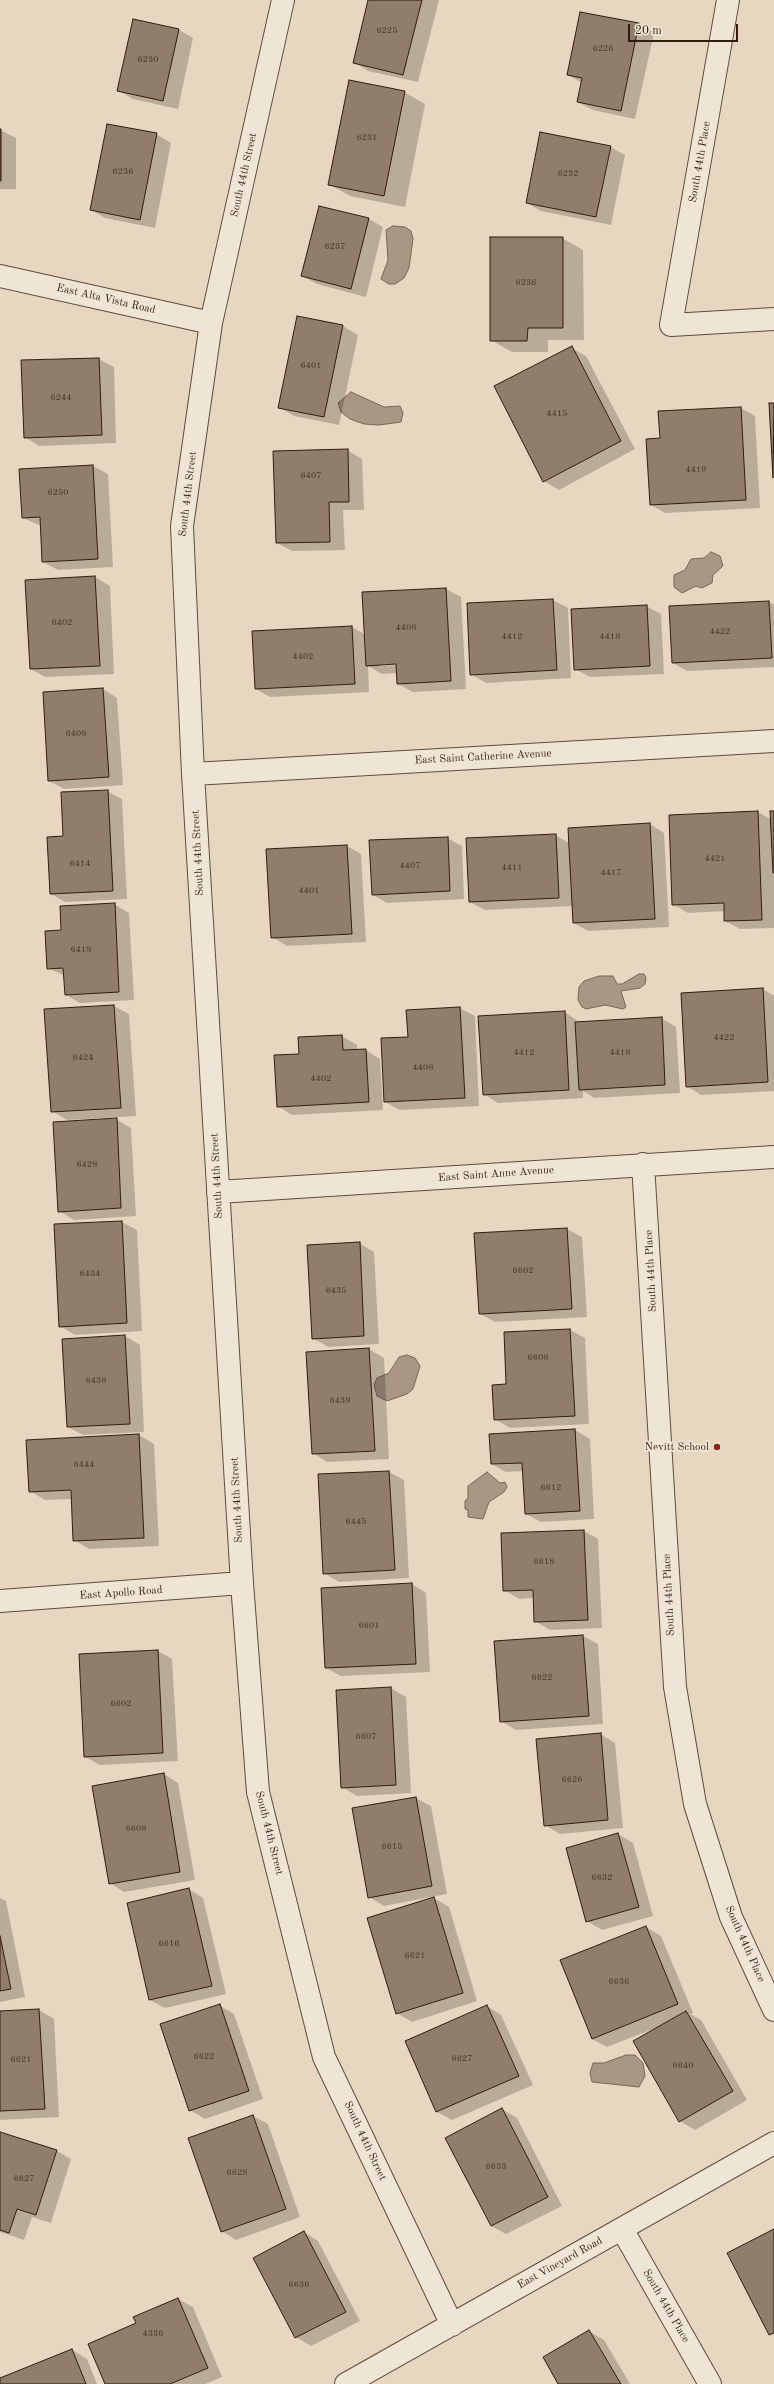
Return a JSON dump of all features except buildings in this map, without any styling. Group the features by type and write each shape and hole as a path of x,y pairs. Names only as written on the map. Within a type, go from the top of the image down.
{"street":[{"name":"South 44th Street","path":"283,0 211,323 182,526 193,774 242,1583 258,1792 324,2057 452,2325"},
{"name":"South 44th Place","path":"728,0 671,325 774,319"},
{"name":"East Alta Vista Road","path":"0,276 211,323"},
{"name":"East Saint Catherine Avenue","path":"193,774 774,741"},
{"name":"East Saint Anne Avenue","path":"218,1192 643,1164 774,1157"},
{"name":"South 44th Place","path":"643,1164 675,1687 697,1811 731,1917 774,2010"},
{"name":"East Apollo Road","path":"0,1601 242,1583"},
{"name":"East Vineyard Road","path":"346,2384 774,2143"},
{"name":"South 44th Place","path":"622,2229 710,2384"}],"shaded area":[{"path":"393,226 405,227 411,231 413,239 409,268 404,278 395,284 389,284 381,279 388,260 386,230"},
{"path":"351,392 384,407 400,406 403,413 401,422 379,425 364,424 350,419 341,412 338,403"},
{"path":"711,552 720,556 723,566 713,575 712,583 702,588 696,586 682,593 674,587 674,575 685,570 691,559 704,558"},
{"path":"639,974 644,974 646,978 645,984 640,988 621,991 626,1007 623,1009 605,1005 586,1009 582,1007 578,1000 579,987 584,981 599,976 613,976 617,984 622,984"},
{"path":"407,1355 415,1358 420,1366 413,1389 407,1394 387,1401 377,1396 374,1385 377,1378 389,1373 399,1357"},
{"path":"487,1472 500,1483 505,1482 507,1487 504,1492 489,1502 483,1519 468,1517 468,1510 465,1509 465,1501 468,1498 468,1486"},
{"path":"626,2055 635,2055 643,2063 645,2076 639,2087 592,2082 590,2073 593,2063 604,2063"}],"place":[{"name":"Nevitt School","path":"717,1447"}]}
